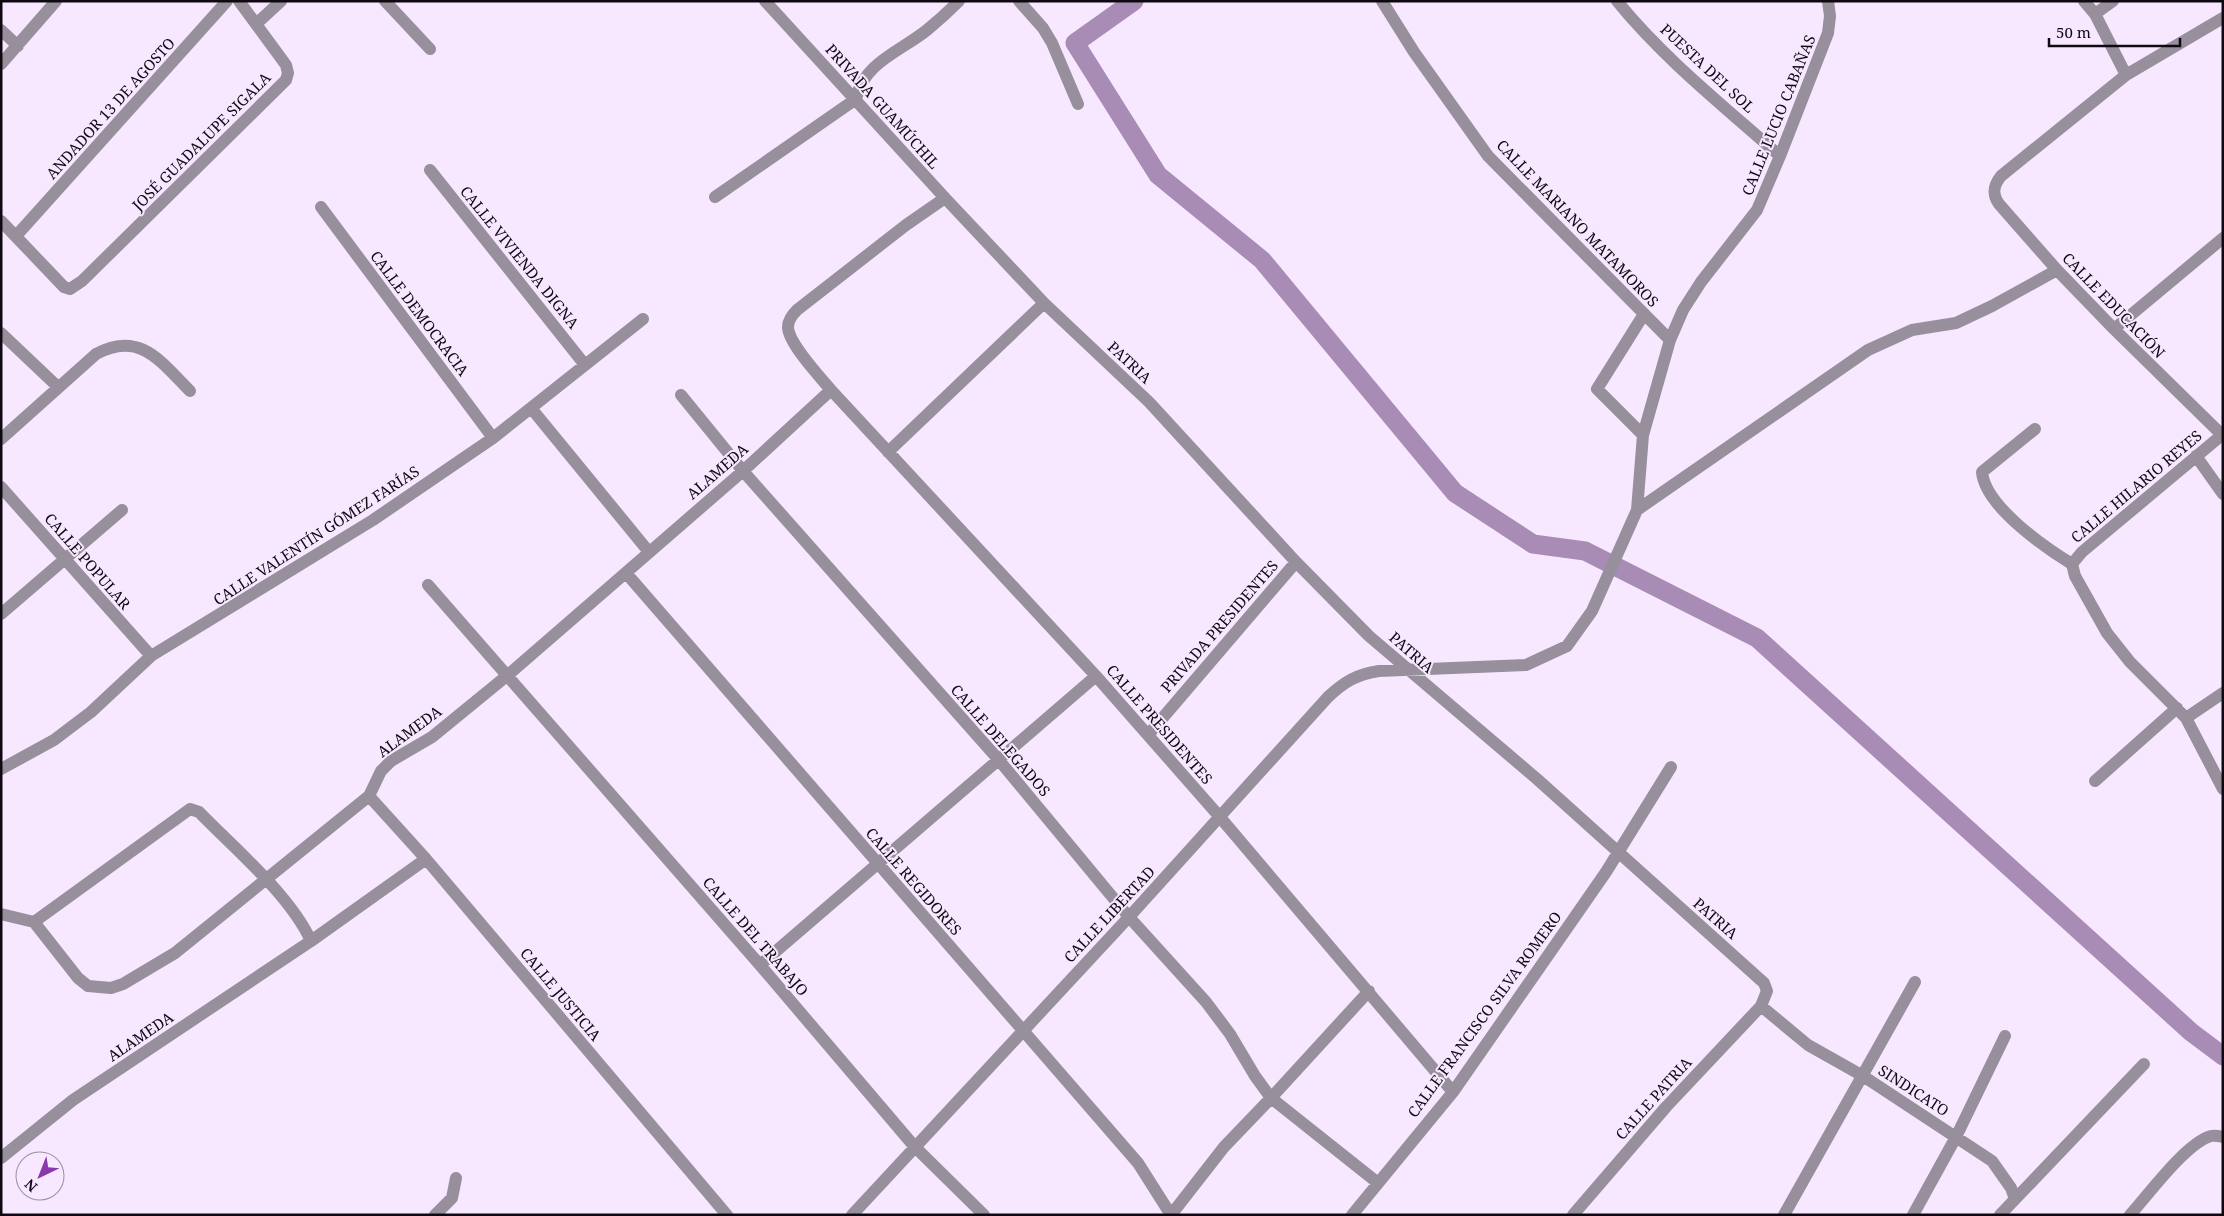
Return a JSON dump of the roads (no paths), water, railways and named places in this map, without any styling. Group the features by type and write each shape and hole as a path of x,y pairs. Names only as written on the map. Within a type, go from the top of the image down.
{"street":[{"path":"1,64 56,1"},
{"name":"ANDADOR 13 DE AGOSTO","path":"16,236 227,1"},
{"name":"JOSÉ GUADALUPE SIGALA","path":"16,236 58,282 70,289 82,281 281,87 288,73 286,65 239,1"},
{"path":"256,24 281,1"},
{"path":"385,1 430,49"},
{"name":"PRIVADA GUAMÚCHIL","path":"765,1 1044,303"},
{"path":"714,197 856,99 859,84 874,66 927,31 959,1"},
{"path":"1019,1 1043,28 1052,43 1078,104"},
{"name":"CALLE MARIANO MATAMOROS","path":"1382,1 1414,52 1488,156 1670,340"},
{"name":"PUESTA DEL SOL","path":"1616,1 1632,20 1676,62 1780,156"},
{"name":"CALLE LUCIO CABAÑAS","path":"1637,510 1643,436 1670,340 1683,310 1701,282 1757,210 1828,33 1830,16 1828,1"},
{"path":"2084,1 2095,14 2126,75 2223,18"},
{"path":"2095,14 2113,1"},
{"path":"1,30 18,46"},
{"name":"CALLE EDUCACIÓN","path":"2126,75 2001,176 1993,190 1994,198 2057,270 2222,435"},
{"name":"CALLE VIVIENDA DIGNA","path":"430,170 585,364"},
{"path":"831,390 789,334 790,317 906,225 945,198"},
{"name":"CALLE DEMOCRACIA","path":"321,207 493,438"},
{"path":"1,221 16,236"},
{"path":"2114,329 2223,238"},
{"path":"1637,510 1868,350 1912,330 1956,323 1992,306 2057,270"},
{"path":"888,452 1044,303"},
{"name":"PATRIA","path":"1044,303 1149,402 1296,562 1369,636 1618,851 1758,977 1767,991 1761,1006"},
{"path":"1643,436 1597,389 1644,314"},
{"name":"CALLE VALENTÍN GÓMEZ FARÍAS","path":"1,769 54,740 91,712 151,656 374,520 493,438 643,318"},
{"path":"1,333 58,387"},
{"path":"1,438 96,354 105,349 125,344 137,346 156,357 190,391"},
{"name":"CALLE PRESIDENTES","path":"831,390 1096,676 1220,816 1452,1092"},
{"name":"ALAMEDA","path":"34,922 78,978 88,986 111,988 123,984 175,953 264,879 369,796 382,771 391,761 432,737 508,675 743,471 831,390"},
{"name":"CALLE DELEGADOS","path":"681,394 743,471 998,759 1129,916 1206,1002 1230,1034 1254,1076 1271,1098 1378,1183"},
{"path":"531,408 649,552"},
{"path":"2035,430 1982,472 1983,483 1995,501 2042,546 2072,564 2075,576 2107,633 2130,662 2186,718 2223,789"},
{"name":"CALLE HILARIO REYES","path":"2072,564 2082,552 2222,435"},
{"path":"2196,456 2223,494"},
{"name":"CALLE POPULAR","path":"1,486 151,656"},
{"path":"1,614 122,510"},
{"name":"CALLE LIBERTAD","path":"852,1215 1129,916 1328,697 1345,682 1362,674 1526,665 1567,646 1581,629 1597,600 1637,510"},
{"name":"PRIVADA PRESIDENTES","path":"1148,735 1296,562"},
{"name":"CALLE REGIDORES","path":"626,573 1138,1163 1170,1215"},
{"name":"CALLE DEL TRABAJO","path":"428,585 760,965 914,1146 984,1215"},
{"path":"760,965 877,862 1096,676"},
{"path":"2186,718 2223,693"},
{"path":"2095,781 2177,708"},
{"name":"CALLE FRANCISCO SILVA ROMERO","path":"1352,1215 1452,1092 1618,851 1671,767"},
{"name":"CALLE JUSTICIA","path":"369,796 426,859 727,1215"},
{"path":"1,914 34,922 190,809 199,812 264,879 303,924 311,941"},
{"name":"ALAMEDA","path":"2,1157 74,1100 311,941 426,859"},
{"path":"1761,1006 1808,1045 1863,1076 1915,982"},
{"path":"1170,1215 1224,1147 1369,991"},
{"name":"CALLE PATRIA","path":"1573,1215 1666,1107 1761,1006"},
{"path":"1914,1215 1956,1137 2006,1036"},
{"path":"2000,1215 2144,1064"},
{"name":"SINDICATO","path":"1784,1215 1863,1076 1992,1161 2011,1188 2015,1199"},
{"path":"2130,1215 2186,1152 2199,1141 2218,1136"},
{"path":"435,1215 452,1198 456,1178"}],"waterway":[{"path":"1134,1 1075,43 1158,175 1262,260 1455,493 1533,544 1585,551 1757,638 2191,1032 2223,1056"}]}
